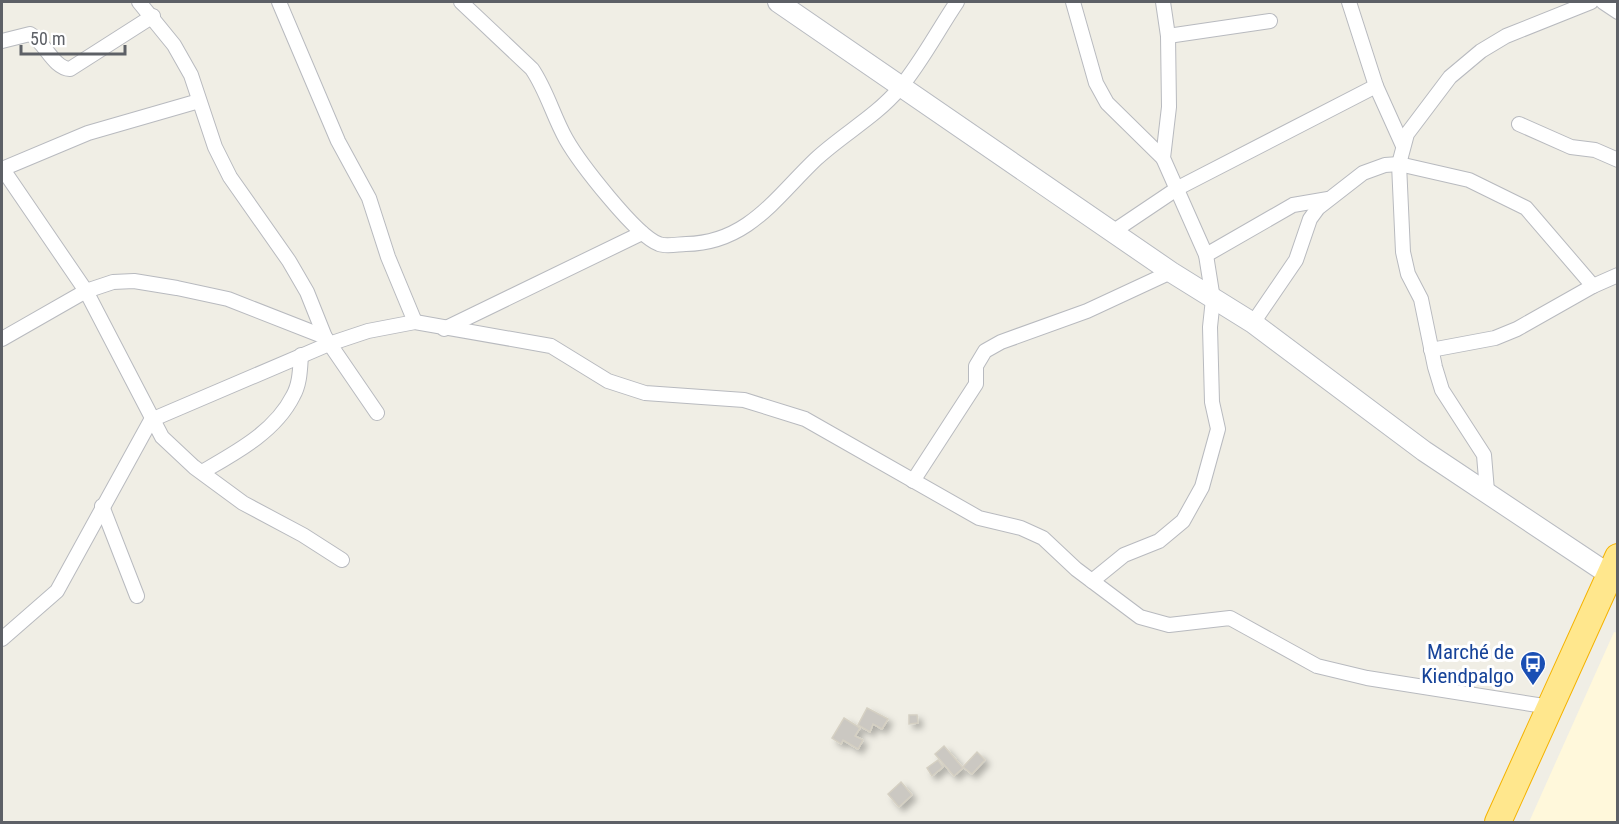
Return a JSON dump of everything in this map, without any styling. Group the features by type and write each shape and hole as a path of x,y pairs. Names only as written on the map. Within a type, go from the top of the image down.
{"highway":[{"path":"1498,822 1613,566"}],"street":[{"path":"139,2 153,16 174,45 191,75 215,147 230,177 289,261 307,292 327,340 377,413"},
{"path":"279,2 338,141 369,198 388,257 415,322"},
{"path":"461,2 532,69 541,82 566,139 606,192 642,233 660,244 693,244 723,237 758,219 816,160 865,122 900,88 957,2"},
{"path":"780,2 900,88 1172,272 1253,323 1424,451 1613,566"},
{"path":"1073,2 1096,83 1107,103 1163,158 1206,255 1213,299 1210,327 1212,402 1218,429 1202,488 1183,521 1160,541 1124,555 1092,581"},
{"path":"1163,2 1168,36 1169,107 1163,158"},
{"path":"1349,2 1376,86 1404,146"},
{"path":"1487,491 1486,467 1481,447 1442,390 1421,299 1408,274 1403,252 1399,164 1407,134 1431,98 1450,76 1481,51 1506,36 1591,2"},
{"path":"1603,2 1617,12"},
{"path":"2,41 30,34 38,38 60,66 70,69 153,16"},
{"path":"1168,36 1270,21"},
{"path":"1114,231 1178,188 1376,86"},
{"path":"199,101 88,133 2,169 86,291 151,420 162,437 202,472 243,503 303,535 342,560"},
{"path":"1519,124 1570,147 1595,150 1617,160"},
{"path":"1253,323 1296,260 1311,219 1318,208 1363,173 1385,165 1399,164 1469,180 1526,208 1593,286"},
{"path":"1206,255 1293,205 1330,199"},
{"path":"444,328 642,233"},
{"path":"913,481 976,384 976,366 985,351 1001,342 1087,311 1172,272"},
{"path":"1431,350 1495,338 1517,329 1617,275"},
{"path":"2,339 86,291 112,282 134,281 228,299 327,340"},
{"path":"2,639 57,591 151,420 302,355 327,340 415,322 551,346 608,381 645,393 744,400 805,419 979,518 1021,528 1043,538 1092,581 1140,617 1169,625 1230,618 1317,666 1367,678 1550,707"},
{"path":"202,472 244,447 265,430 282,411 293,396 299,379 302,355"},
{"path":"102,506 137,596"}],"shaded area":[{"path":"1614,632 1618,633 1617,822 1529,822"}],"building":[{"path":"867,708 888,719 882,729 873,724 870,732 858,725"},
{"path":"909,715 917,715 918,723 909,724"},
{"path":"844,718 860,728 855,736 863,740 858,749 843,740 841,744 832,738"},
{"path":"944,746 963,768 954,776 935,754"},
{"path":"977,752 985,760 972,774 963,767"},
{"path":"938,760 943,767 932,776 927,768"},
{"path":"901,782 912,795 899,807 888,794"}],"place":[{"name":"Marché de Kiendpalgo","path":"1533,687"}]}
